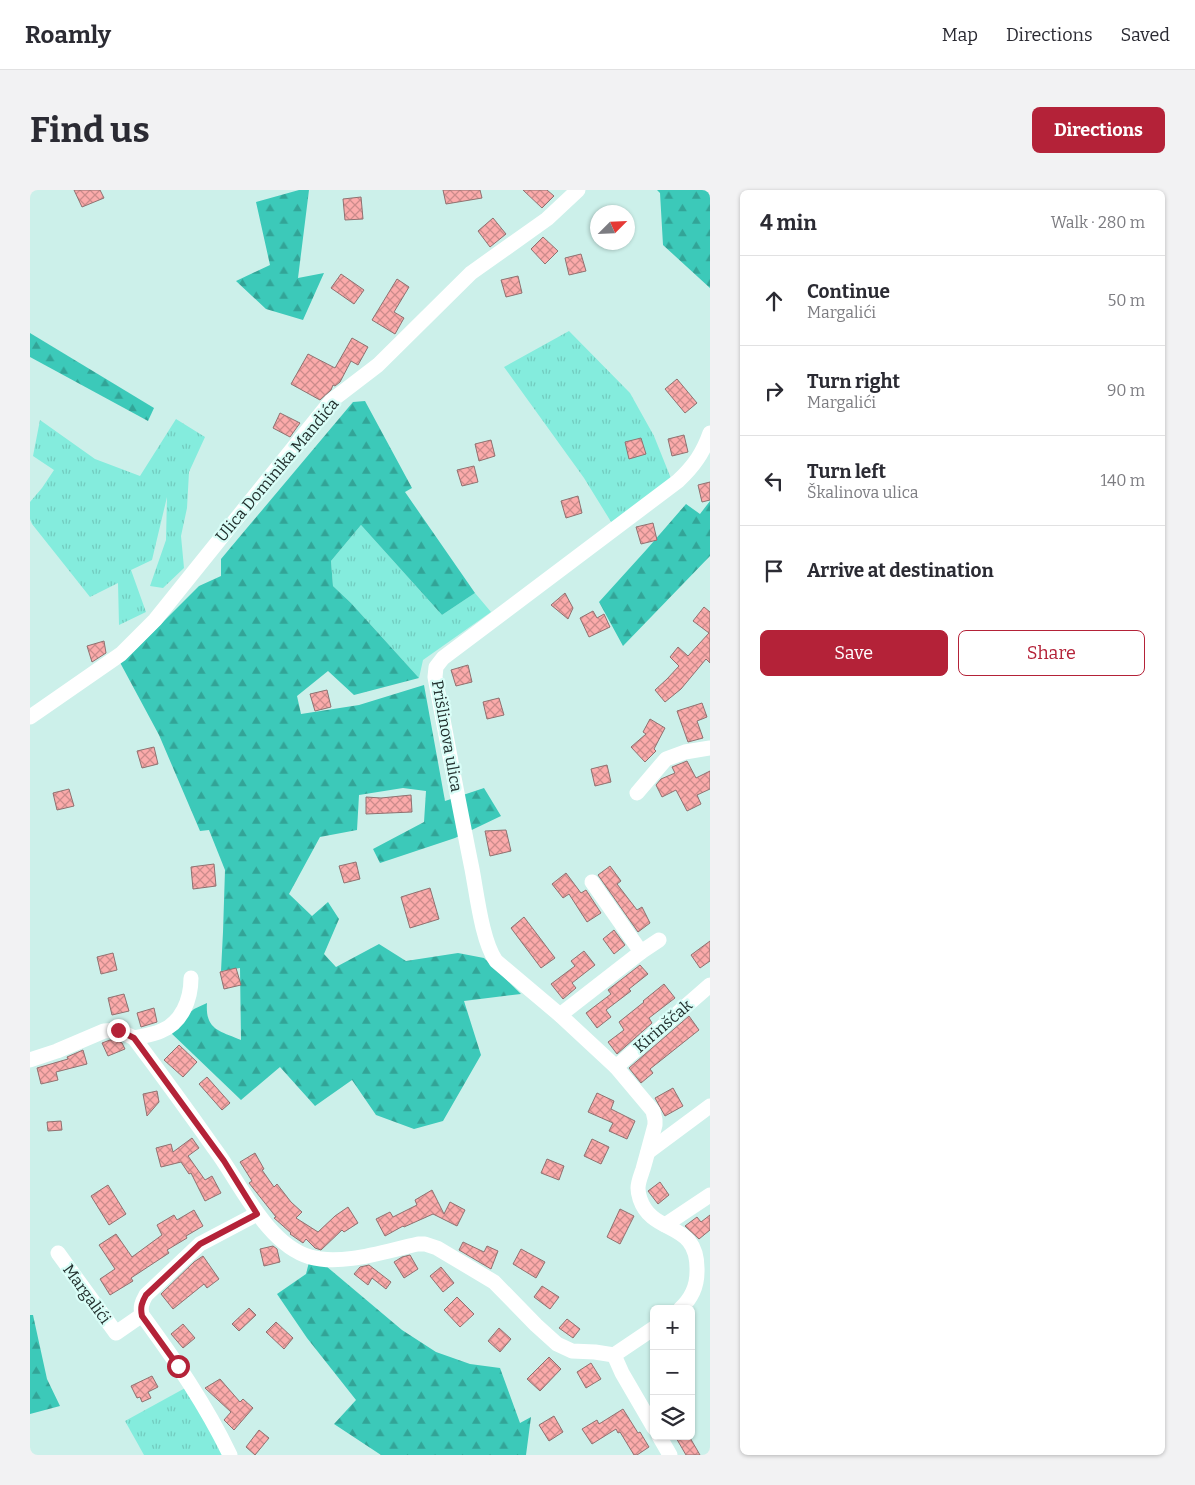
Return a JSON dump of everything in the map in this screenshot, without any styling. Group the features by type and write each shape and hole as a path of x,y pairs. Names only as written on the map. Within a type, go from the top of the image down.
{"street":[{"name":"Ulica Dominika Mandića","path":"30,717 121,654 155,620 331,401 378,365 470,273 547,219 578,190"},
{"name":"Prišlinova ulica","path":"697,1259 692,1244 683,1234 656,1220 642,1204 639,1194 639,1182 655,1125 652,1110 616,1067 560,1015 496,961 491,954 487,944 435,677 436,667 443,658 678,481 692,468 698,459 710,433"},
{"path":"637,793 666,760 685,752 710,748"},
{"path":"592,882 642,952"},
{"path":"560,1015 659,940"},
{"path":"134,1038 160,1032 173,1024 189,997 191,978"},
{"name":"Kirinščak","path":"616,1067 710,984"},
{"path":"30,1060 104,1031 118,1030 134,1038 224,1161 257,1214 289,1246 308,1256 346,1260 425,1244 437,1248 494,1282 557,1344 572,1351 614,1355 650,1331"},
{"path":"648,1152 710,1106"},
{"path":"665,1225 710,1195"},
{"path":"230,1455 222,1437 197,1395 142,1316 140,1307 146,1295 190,1252 210,1238 257,1214"},
{"path":"684,1305 693,1291 697,1275 697,1259 710,1250"},
{"name":"Margalići","path":"58,1253 116,1333 142,1316"},
{"path":"614,1355 622,1373 650,1421"},
{"path":"661,1440 670,1455"}],"green space":[{"path":"299,190 309,190 298,278 324,273 303,320 266,309 236,281 270,265 256,202"},
{"path":"657,190 710,190 710,288 663,245 660,193"},
{"path":"569,331 630,393 654,436 672,481 613,525 584,478 504,367"},
{"path":"30,333 154,408 148,421 30,357"},
{"path":"365,401 412,488 405,492 475,593 442,615 361,525 331,561 333,586 351,603 419,678 354,695 328,671 297,696 301,714 359,705 424,685 445,801 484,788 501,816 455,838 380,863 373,849 424,822 426,791 403,788 359,795 357,830 320,837 289,894 312,916 328,902 339,919 324,954 336,967 379,944 406,961 458,953 484,958 521,994 464,1001 481,1055 443,1121 414,1129 376,1115 352,1080 315,1106 280,1067 241,1100 169,1031 194,1009 207,1003 207,1012 211,1024 220,1031 241,1040 240,968 221,971 225,870 209,830 200,831 159,735 116,655 133,652 199,586 221,576 221,559 353,402"},
{"path":"176,419 205,437 189,472 187,508 181,536 184,568 163,588 150,586 166,540 167,497 152,560 131,570 146,612 119,625 118,583 90,597 30,519 30,502 54,470 33,456 40,420 95,459 140,476"},
{"path":"710,501 710,556 623,646 599,602 686,504 700,514"},
{"path":"361,525 442,615 475,593 491,612 423,660 419,678 351,603 333,586 331,561"},
{"path":"309,1262 326,1266 402,1330 436,1352 470,1364 500,1368 520,1423 531,1417 526,1455 381,1455 334,1424 356,1400 307,1338 277,1294 306,1274"},
{"path":"30,1315 33,1315 47,1379 60,1406 30,1414"},
{"path":"187,1387 226,1455 144,1455 125,1421"}],"building":[{"path":"74,190 100,190 104,198 82,207"},
{"path":"443,190 480,190 482,198 446,204"},
{"path":"523,190 547,190 554,196 542,208"},
{"path":"361,197 363,219 345,220 343,199"},
{"path":"493,218 506,234 490,247 478,231"},
{"path":"543,237 558,251 545,264 531,249"},
{"path":"581,254 586,271 569,275 565,258"},
{"path":"341,274 364,290 354,304 331,288"},
{"path":"518,276 522,293 506,297 501,280"},
{"path":"397,279 409,287 394,312 404,318 395,334 372,320"},
{"path":"352,338 368,347 358,365 351,361 340,382 335,386 333,385 331,390 320,400 291,384 308,354 335,368"},
{"path":"677,379 697,403 685,413 665,389"},
{"path":"280,413 300,423 290,437 273,428"},
{"path":"684,435 688,452 672,456 668,439"},
{"path":"641,438 646,454 629,459 625,442"},
{"path":"491,440 495,456 479,461 475,444"},
{"path":"474,466 478,482 462,486 457,470"},
{"path":"710,482 710,500 702,502 698,485"},
{"path":"578,496 582,513 566,518 561,501"},
{"path":"653,523 657,540 641,544 636,527"},
{"path":"565,593 573,608 568,619 551,605"},
{"path":"704,607 710,612 710,663 706,659 681,689 665,702 655,690 679,666 670,657 678,647 688,656 709,633 693,621"},
{"path":"593,611 597,618 604,614 610,627 589,637 580,618"},
{"path":"104,641 106,653 92,662 87,646"},
{"path":"468,665 472,682 456,686 451,670"},
{"path":"327,690 331,707 315,711 310,694"},
{"path":"499,698 504,715 487,719 483,702"},
{"path":"702,703 707,717 697,721 703,738 688,742 677,711"},
{"path":"650,719 665,728 654,749 656,751 645,762 631,747 646,734 643,732"},
{"path":"154,747 158,764 142,768 137,751"},
{"path":"687,761 696,778 710,771 710,789 697,795 701,804 687,811 676,790 662,797 656,785 661,779 675,773 672,767"},
{"path":"607,765 611,782 595,786 591,769"},
{"path":"69,789 74,806 57,810 53,793"},
{"path":"411,795 412,812 366,814 366,797 381,798"},
{"path":"506,830 511,851 490,856 485,831"},
{"path":"356,862 360,879 344,883 339,866"},
{"path":"214,864 216,886 193,889 191,867"},
{"path":"610,866 621,881 617,884 637,910 642,907 650,923 638,932 598,875"},
{"path":"566,873 581,893 586,890 601,913 587,922 569,894 563,898 552,884"},
{"path":"430,888 439,919 410,928 401,897"},
{"path":"524,917 555,958 541,968 511,928"},
{"path":"614,930 625,945 614,954 603,939"},
{"path":"710,941 710,961 700,968 691,955"},
{"path":"584,951 595,965 572,983 576,988 563,999 551,984 575,966 571,961"},
{"path":"113,953 117,970 101,974 97,957"},
{"path":"640,965 648,974 629,989 631,991 606,1010 611,1017 597,1028 586,1013 611,994 608,990"},
{"path":"236,968 241,985 224,989 220,972"},
{"path":"664,984 675,998 649,1018 652,1023 617,1054 608,1042 624,1030 619,1022"},
{"path":"124,994 129,1011 112,1015 108,998"},
{"path":"154,1008 157,1022 141,1027 137,1013"},
{"path":"689,1016 699,1030 650,1069 653,1073 641,1083 629,1068"},
{"path":"110,1040 122,1043 125,1049 108,1056 102,1043"},
{"path":"179,1045 197,1062 183,1077 164,1060"},
{"path":"83,1050 87,1064 56,1072 58,1080 41,1084 37,1068 68,1059 67,1057"},
{"path":"207,1077 230,1103 222,1110 199,1084"},
{"path":"673,1088 683,1106 665,1116 655,1098"},
{"path":"157,1091 159,1102 147,1116 143,1094"},
{"path":"597,1093 614,1101 611,1109 635,1121 627,1139 609,1131 613,1123 588,1112"},
{"path":"61,1121 62,1130 48,1131 47,1122"},
{"path":"192,1138 199,1148 188,1156 205,1180 212,1176 221,1193 205,1201 191,1173 189,1174 181,1162 161,1167 156,1148 171,1144 173,1152"},
{"path":"592,1139 609,1147 601,1164 584,1156"},
{"path":"255,1153 264,1169 262,1170 274,1187 277,1184 291,1202 302,1212 296,1218 318,1232 348,1207 358,1223 344,1232 342,1230 321,1250 315,1248 306,1239 303,1243 290,1234 274,1218 276,1217 249,1183 252,1181 240,1162"},
{"path":"547,1159 564,1166 559,1180 541,1173"},
{"path":"660,1182 669,1195 658,1204 648,1191"},
{"path":"108,1185 126,1214 109,1225 91,1196"},
{"path":"432,1190 444,1214 450,1202 465,1210 457,1226 433,1214 403,1226 385,1236 376,1219 390,1212 393,1217 417,1205 415,1200"},
{"path":"620,1209 634,1216 620,1244 607,1237"},
{"path":"194,1210 203,1226 167,1250 169,1253 131,1278 133,1281 110,1295 100,1279 115,1269 99,1245 116,1234 132,1257 162,1235 157,1225 174,1215 177,1220"},
{"path":"710,1215 710,1230 699,1239 685,1226 697,1217 701,1222"},
{"path":"463,1242 484,1252 487,1246 498,1251 491,1269 459,1250"},
{"path":"273,1246 277,1249 280,1262 264,1266 260,1249"},
{"path":"521,1249 545,1262 536,1278 513,1264"},
{"path":"410,1255 418,1269 404,1278 394,1262"},
{"path":"203,1256 219,1279 207,1288 204,1284 173,1309 161,1294 194,1262"},
{"path":"369,1265 391,1282 386,1289 372,1278 368,1285 354,1274 360,1267"},
{"path":"441,1267 454,1283 443,1292 430,1276"},
{"path":"542,1286 559,1297 550,1309 534,1297"},
{"path":"457,1297 474,1314 460,1327 444,1310"},
{"path":"249,1308 256,1315 239,1331 232,1324"},
{"path":"567,1319 580,1329 573,1338 559,1328"},
{"path":"276,1322 293,1338 284,1349 266,1332"},
{"path":"183,1324 195,1338 183,1348 171,1334"},
{"path":"499,1328 511,1339 500,1352 488,1341"},
{"path":"549,1357 561,1369 540,1391 527,1379"},
{"path":"591,1363 601,1379 586,1388 577,1372"},
{"path":"152,1376 158,1387 148,1392 151,1398 142,1402 140,1397 137,1398 131,1386"},
{"path":"220,1379 240,1402 243,1399 253,1408 234,1430 224,1420 231,1412 205,1388"},
{"path":"623,1409 649,1447 637,1455 634,1455 620,1432 618,1433 616,1429 592,1444 582,1429 597,1420 599,1424"},
{"path":"554,1416 563,1432 549,1441 539,1425"},
{"path":"259,1430 269,1438 255,1455 246,1447"},
{"path":"677,1440 691,1440 700,1455 686,1455"}],"route":[{"path":"118,1030 134,1038 224,1161 257,1214 200,1244 142,1301 140,1307 142,1316 178,1366"}]}
